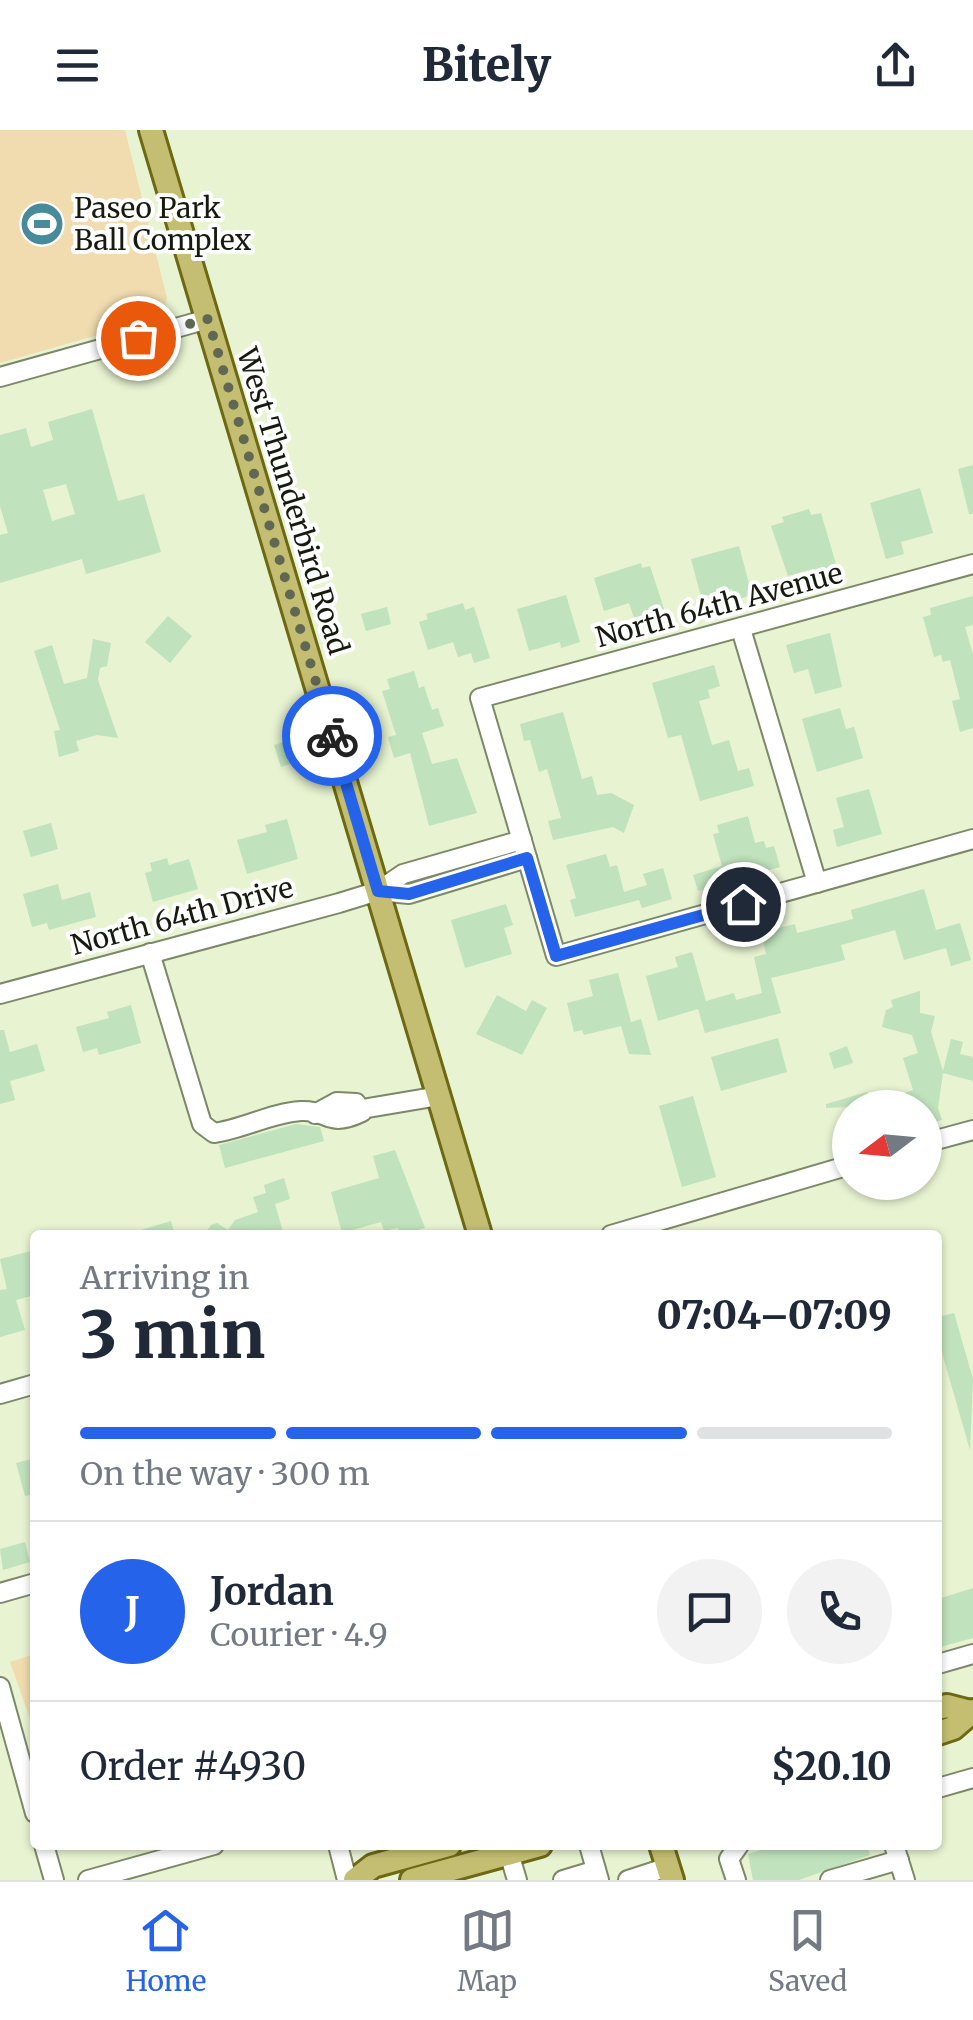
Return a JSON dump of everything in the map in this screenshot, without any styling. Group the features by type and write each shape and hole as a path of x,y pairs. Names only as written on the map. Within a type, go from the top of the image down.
{"main road":[{"name":"West Thunderbird Road","path":"151,130 479,1230"},
{"path":"942,1707 971,1711"},
{"path":"942,1731 953,1728 971,1711"},
{"path":"356,1880 373,1866 431,1850"},
{"path":"412,1880 521,1850"}],"street":[{"path":"0,377 208,319"},
{"name":"North 64th Avenue","path":"524,849 480,698 973,564"},
{"path":"740,630 818,883"},
{"path":"524,849 556,956 973,839"},
{"name":"North 64th Drive","path":"0,994 378,891 409,894 463,867 524,849"},
{"path":"150,953 202,1124 214,1133 287,1112 315,1114 332,1121 354,1116 362,1109 439,1096"},
{"path":"942,1139 973,1130"},
{"path":"628,1230 832,1170"},
{"path":"0,1394 30,1385"},
{"path":"0,1593 30,1584"},
{"path":"942,1663 973,1654"},
{"path":"0,1687 28,1762"},
{"path":"942,1787 973,1778"},
{"path":"45,1850 54,1880"},
{"path":"339,1850 347,1880"},
{"path":"564,1880 598,1875 590,1850"},
{"path":"736,1850 730,1859 736,1880"},
{"path":"88,1880 169,1851"},
{"path":"830,1880 896,1852 905,1880"},
{"path":"509,1853 517,1880"},
{"path":"628,1880 667,1864"}],"shaded area":[{"path":"0,130 125,130 167,298 161,317 0,363"},
{"path":"30,1656 30,1719 10,1662"}],"building":[{"path":"92,409 118,501 144,494 161,552 86,574 82,559 0,583 0,535 8,533 0,506 0,435 26,428 31,447 53,440 48,422","holes":["66,484 75,514 52,521 43,490"]},
{"path":"973,465 973,514 969,514 958,469"},
{"path":"920,488 933,533 901,542 904,554 886,559 870,503"},
{"path":"809,509 811,515 821,513 838,571 816,577 813,569 788,576 771,526 784,522 782,517"},
{"path":"739,546 752,595 735,600 732,589 701,597 691,559"},
{"path":"641,563 642,568 650,566 667,618 650,623 647,614 634,618 629,603 604,611 594,578"},
{"path":"566,595 580,642 561,648 560,642 529,651 517,609"},
{"path":"973,596 973,625 965,627 973,654 973,728 960,732 952,701 960,699 950,660 943,662 941,655 934,657 923,617 931,615 930,608"},
{"path":"463,603 465,610 474,607 490,658 474,663 471,653 458,657 453,642 428,650 419,622 428,619 426,614"},
{"path":"387,607 391,624 366,631 361,614"},
{"path":"168,616 192,636 170,663 145,642"},
{"path":"830,633 842,687 815,694 808,669 794,673 786,645"},
{"path":"93,639 111,643 107,666 100,668 98,680 118,738 97,735 76,741 79,751 59,757 54,731 60,730 34,651 52,645 64,684 87,678"},
{"path":"714,665 720,686 708,690 710,698 699,701 712,745 729,740 738,771 749,768 754,786 700,801 681,735 668,738 652,683"},
{"path":"414,671 419,688 424,686 432,710 438,708 444,726 422,733 432,764 457,758 477,813 429,826 410,753 394,758 388,737 396,735 382,691 390,689 387,679"},
{"path":"840,708 846,729 854,727 863,758 817,772 802,719"},
{"path":"563,712 582,779 592,776 597,795 611,793 634,805 624,833 613,827 553,840 548,821 561,818 547,769 539,772 530,740 524,741 520,724"},
{"path":"291,740 297,762 281,767 274,745"},
{"path":"869,789 882,834 837,847 833,830 844,827 836,798"},
{"path":"748,816 755,843 764,841 766,848 774,846 780,867 698,891 693,875 722,866 713,834 719,833 717,825"},
{"path":"287,819 298,859 247,874 237,840 267,832 265,825"},
{"path":"51,823 58,849 31,857 23,831"},
{"path":"606,854 610,867 617,865 624,892 647,885 643,874 663,868 672,899 642,908 639,900 575,917 570,900 576,898 566,865"},
{"path":"167,858 169,865 189,859 198,889 153,902 145,873 152,871 150,863"},
{"path":"58,884 62,900 90,892 96,917 49,930 47,923 32,927 23,894"},
{"path":"924,889 936,930 960,923 971,960 951,966 946,948 904,960 895,930 841,945 845,960 771,978 781,1013 705,1033 698,1009 658,1021 646,976 678,967 675,957 692,952 706,1001 734,993 736,1000 762,993 754,957 766,954 761,932 795,924 797,933 853,919 851,910"},
{"path":"506,904 513,925 504,928 512,954 465,968 451,920"},
{"path":"618,973 631,1022 641,1019 651,1055 629,1054 621,1026 584,1035 582,1030 574,1032 567,1003 593,996 589,980"},
{"path":"920,991 920,1013 935,1016 931,1032 943,1071 951,1039 963,1042 960,1054 973,1057 973,1081 943,1073 941,1090 913,1090 903,1058 918,1053 912,1035 882,1027 886,1010 893,1007 891,1000"},
{"path":"497,995 526,1011 532,1000 547,1008 522,1055 476,1034"},
{"path":"131,1005 141,1043 99,1055 97,1048 83,1052 76,1027 109,1018 107,1012"},
{"path":"0,1030 4,1030 10,1052 37,1044 45,1071 10,1081 15,1100 0,1104"},
{"path":"778,1038 787,1072 721,1091 711,1057"},
{"path":"847,1046 853,1063 834,1069 829,1053"},
{"path":"693,1096 716,1177 682,1187 659,1106"},
{"path":"296,1124 320,1127 324,1141 225,1168 219,1145"},
{"path":"395,1150 425,1228 384,1230 381,1222 341,1230 331,1192 379,1178 373,1156"},
{"path":"284,1178 290,1199 275,1204 283,1230 228,1230 235,1220 258,1212 253,1197 266,1193 264,1185"},
{"path":"171,1221 174,1230 141,1230"},
{"path":"217,1223 228,1230 208,1230"},
{"path":"30,1251 30,1296 16,1300 25,1330 0,1337 0,1290 7,1289 0,1259"},
{"path":"954,1313 973,1379 970,1450 942,1353 942,1316"},
{"path":"30,1459 30,1495 25,1496 16,1463"},
{"path":"25,1542 30,1562 3,1570 0,1549"},
{"path":"973,1588 973,1638 942,1646 942,1598"},
{"path":"762,1850 868,1850 870,1855 799,1880 753,1880 748,1854"}],"way so far":[{"path":"138,338 208,319 332,736"}],"place":[{"name":"Paseo Park Ball Complex","path":"42,224"}],"route":[{"path":"332,736 378,891 409,894 527,858 556,956 743,904"}]}
